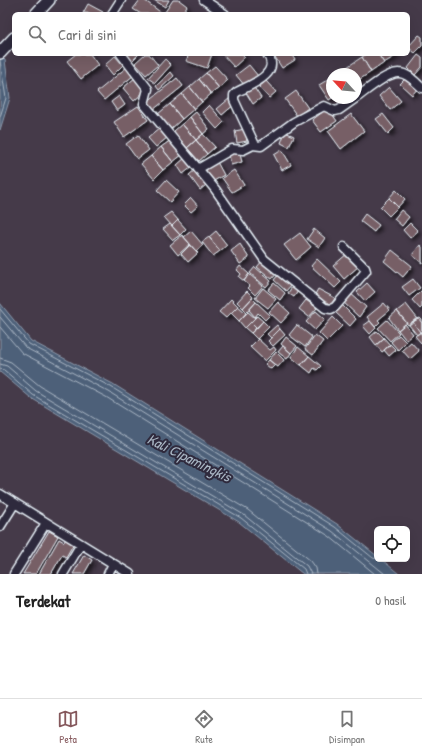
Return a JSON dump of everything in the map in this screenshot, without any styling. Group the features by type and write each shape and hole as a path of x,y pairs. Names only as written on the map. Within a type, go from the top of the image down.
{"street":[{"path":"38,12 49,0"},
{"path":"113,12 121,0"},
{"path":"204,0 222,12"},
{"path":"0,53 12,40"},
{"path":"123,56 148,89 144,104 215,189 264,259 325,308 332,309 335,307 366,270 344,247"},
{"path":"255,145 234,100 234,95 236,92 261,79 268,72 271,65 268,56"},
{"path":"362,94 388,75 398,72 409,77 422,88"},
{"path":"198,169 232,149 243,150 255,145 261,146 294,122 324,106 335,111 348,104"},
{"path":"0,494 130,574"},
{"path":"0,527 15,503"},
{"path":"14,574 46,523"},
{"path":"63,574 80,544"},
{"path":"108,574 113,564"}],"water":[{"path":"0,55 5,60 10,98 0,130"},
{"name":"Kali Cipamingkis","path":"0,303 31,341 113,384 337,524 374,554 374,562 385,562 399,574 303,574 239,522 31,398 0,372"}],"building":[{"path":"140,0 144,0 160,12 138,12 133,9"},
{"path":"154,0 169,0 165,7"},
{"path":"173,0 179,0 187,6 182,12 165,12"},
{"path":"88,4 103,12 84,12"},
{"path":"419,35 422,37 422,46 415,53 410,49 410,45"},
{"path":"418,55 422,58 422,67 415,75 408,68"},
{"path":"73,56 91,56 98,65 81,79 67,61"},
{"path":"115,56 123,65 113,75 105,65"},
{"path":"128,56 137,56 132,61"},
{"path":"143,56 151,56 158,65 146,75 135,63"},
{"path":"188,56 211,56 207,68 186,61"},
{"path":"224,56 245,57 234,67"},
{"path":"292,56 295,60 282,68 275,57"},
{"path":"379,56 384,63 371,72 362,57"},
{"path":"379,56 395,56 384,63"},
{"path":"362,57 371,72 362,78 362,68 347,67"},
{"path":"165,59 171,65 155,83 148,78"},
{"path":"249,65 258,76 245,86 236,75"},
{"path":"215,66 228,80 219,88 206,73"},
{"path":"127,67 134,75 104,100 97,92"},
{"path":"171,72 174,76 159,90 156,86"},
{"path":"206,73 219,88 211,94 199,79"},
{"path":"136,77 147,89 134,101 123,88"},
{"path":"407,77 419,87 412,95 400,84"},
{"path":"177,78 183,86 153,110 147,102"},
{"path":"199,79 211,94 202,102 190,87"},
{"path":"266,81 276,92 269,98 259,87"},
{"path":"326,81 326,96 319,85"},
{"path":"253,86 261,98 253,104 245,91"},
{"path":"190,87 202,102 194,109 182,94"},
{"path":"389,87 401,101 390,110 379,96"},
{"path":"296,91 308,108 297,116 285,99"},
{"path":"182,94 194,109 182,119 170,104"},
{"path":"119,96 125,105 117,111 111,102"},
{"path":"230,98 235,104 222,115 217,109"},
{"path":"170,104 182,119 171,129 158,114"},
{"path":"209,105 224,122 217,129 202,112"},
{"path":"138,106 148,120 124,137 114,122"},
{"path":"328,108 337,121 321,132 312,120"},
{"path":"196,112 209,129 203,134 190,117"},
{"path":"351,114 364,131 341,149 328,131"},
{"path":"383,114 394,128 388,134 376,119"},
{"path":"190,117 203,134 196,140 182,124"},
{"path":"182,124 196,140 187,148 174,131"},
{"path":"160,128 168,137 156,147 148,138"},
{"path":"245,129 247,141 237,143 235,131"},
{"path":"285,132 294,136 289,147 281,143"},
{"path":"203,134 215,147 207,154 196,140"},
{"path":"138,135 149,150 137,159 126,144"},
{"path":"171,140 183,154 173,162 161,147"},
{"path":"196,140 207,154 199,161 187,148"},
{"path":"161,147 173,162 163,170 151,156"},
{"path":"282,150 291,165 282,170 274,155"},
{"path":"239,151 242,162 231,165 229,154"},
{"path":"151,156 163,170 154,179 141,164"},
{"path":"186,157 193,166 183,174 177,165"},
{"path":"217,162 224,175 212,182 205,169"},
{"path":"195,170 206,185 200,190 189,175"},
{"path":"234,170 244,185 232,192 222,178"},
{"path":"166,180 179,192 170,202 157,190"},
{"path":"396,190 405,199 398,207 389,198"},
{"path":"191,198 198,206 191,212 184,205"},
{"path":"389,198 398,207 389,216 380,207"},
{"path":"401,210 409,217 402,226 394,219"},
{"path":"171,212 178,220 172,226 164,217"},
{"path":"365,214 379,225 374,232 360,221"},
{"path":"178,220 186,229 180,235 172,226"},
{"path":"410,223 418,231 410,238 403,230"},
{"path":"170,224 180,235 173,240 163,229"},
{"path":"314,229 325,238 319,247 307,239"},
{"path":"191,231 203,245 196,251 184,237"},
{"path":"216,231 227,245 220,251 209,237"},
{"path":"300,233 311,247 296,260 284,245"},
{"path":"182,235 190,244 178,255 170,245"},
{"path":"209,237 220,251 213,256 202,242"},
{"path":"240,244 249,258 240,264 231,251"},
{"path":"190,245 198,253 188,262 181,254"},
{"path":"420,245 422,247 422,263 412,255"},
{"path":"392,250 412,266 403,277 384,261"},
{"path":"348,253 359,266 344,279 333,266"},
{"path":"317,259 341,282 335,288 311,266"},
{"path":"263,260 278,272 272,279 257,267"},
{"path":"240,266 249,274 244,281 239,277 241,274 237,270"},
{"path":"255,267 271,281 266,287 250,273"},
{"path":"249,274 263,286 255,295 248,288 250,286 244,281"},
{"path":"279,274 291,285 286,291 274,280"},
{"path":"413,279 420,288 409,296 402,287"},
{"path":"274,283 285,293 280,300 268,290"},
{"path":"367,283 375,292 365,301 357,292"},
{"path":"292,287 298,291 294,297 288,293"},
{"path":"263,288 276,299 268,308 255,298"},
{"path":"318,289 335,298 331,305 326,302 324,305 313,298"},
{"path":"422,290 422,307 420,309 412,300"},
{"path":"247,291 253,297 243,308 237,302"},
{"path":"350,293 366,307 359,317 342,301"},
{"path":"252,298 256,302 247,312 243,308"},
{"path":"231,299 238,306 226,318 219,312"},
{"path":"306,300 317,308 309,317 299,309"},
{"path":"256,302 270,315 265,320 258,313 255,317 249,310"},
{"path":"278,302 290,313 281,323 269,312"},
{"path":"384,303 390,310 378,320 380,322 375,327 367,317"},
{"path":"406,304 417,318 408,325 397,311"},
{"path":"342,305 356,319 350,326 335,312"},
{"path":"238,306 246,313 239,321 231,313"},
{"path":"316,311 325,319 315,330 306,322"},
{"path":"397,311 407,323 398,330 389,318"},
{"path":"248,312 255,318 245,328 239,321"},
{"path":"257,316 263,321 257,328 251,322"},
{"path":"333,317 342,326 327,341 319,333"},
{"path":"418,318 422,323 422,331 417,335 409,325"},
{"path":"420,318 422,320 422,335 413,322"},
{"path":"387,320 399,333 390,341 378,328"},
{"path":"263,321 269,327 257,339 251,333"},
{"path":"370,321 376,328 370,334 363,326"},
{"path":"251,322 257,328 251,333 245,328"},
{"path":"405,324 413,334 406,340 398,330"},
{"path":"277,325 280,329 271,338 267,334"},
{"path":"297,325 312,337 305,347 289,335"},
{"path":"280,329 285,335 273,346 268,341"},
{"path":"377,331 384,338 376,345 370,337"},
{"path":"422,331 422,342 421,343 415,336"},
{"path":"315,335 323,341 313,355 305,349"},
{"path":"399,335 406,342 398,350 391,342"},
{"path":"286,337 297,346 291,353 281,344"},
{"path":"384,338 390,345 382,352 376,345"},
{"path":"258,339 270,350 274,347 276,350 265,361 250,347"},
{"path":"411,342 419,351 410,359 402,350"},
{"path":"390,344 396,350 389,356 384,350"},
{"path":"283,346 291,353 287,359 278,352"},
{"path":"298,347 309,356 301,365 291,357"},
{"path":"276,352 284,360 278,367 269,360"},
{"path":"309,356 321,366 317,370 314,368 311,373 301,365"},
{"path":"269,360 275,365 271,369 265,364"},
{"path":"49,531 58,536 36,574 23,574"},
{"path":"66,538 74,543 66,557 62,555 51,574 39,574 59,539 64,542"},
{"path":"84,555 92,560 84,574 73,574"}]}
